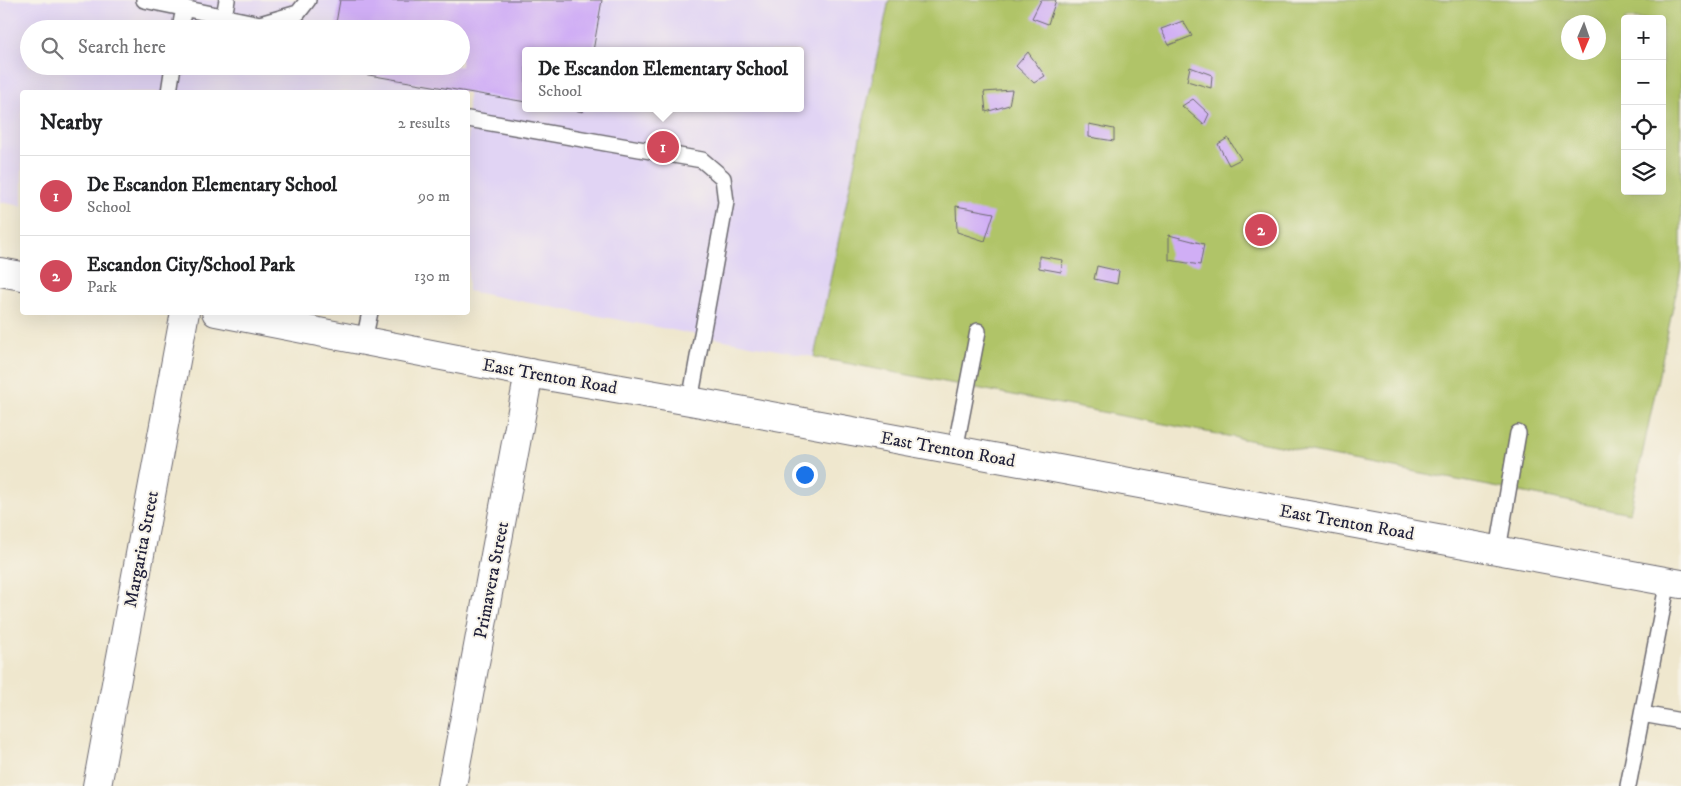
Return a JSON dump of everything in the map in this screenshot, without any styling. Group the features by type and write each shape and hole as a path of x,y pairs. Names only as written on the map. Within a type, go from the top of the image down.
{"main road":[{"path":"0,272 20,276"},
{"name":"Margarita Street","path":"97,786 184,315"},
{"name":"East Trenton Road","path":"231,315 529,373 690,401 1674,583"},
{"name":"Primavera Street","path":"452,786 529,373"}],"lane":[{"path":"144,0 242,20"},
{"path":"224,16 227,0"},
{"path":"274,20 298,13 308,0"},
{"path":"182,20 184,7"},
{"path":"169,90 172,75"},
{"path":"470,119 702,160 723,178 726,202 690,401"},
{"path":"364,341 369,315"},
{"path":"955,450 978,330"},
{"path":"1498,550 1518,433"},
{"path":"1628,786 1642,714 1674,583"},
{"path":"1642,714 1681,721"}],"shaded area":[{"path":"0,0 889,0 814,357 470,291 470,90 20,90 20,206 0,202"}],"green space":[{"path":"889,0 1681,0 1681,269 1630,513 814,357"}],"building":[{"path":"340,0 602,0 594,47 522,47 522,101 470,92 470,90 456,90 369,75 470,75 470,20 337,20"},
{"path":"1041,0 1056,0 1048,24 1032,18"},
{"path":"1183,21 1192,36 1169,45 1161,29"},
{"path":"1028,52 1045,76 1034,83 1016,66"},
{"path":"1190,67 1212,75 1211,88 1187,81"},
{"path":"1012,90 1009,105 986,112 984,92"},
{"path":"1193,99 1209,114 1204,125 1182,106"},
{"path":"1089,124 1114,129 1114,141 1089,137"},
{"path":"1228,138 1241,159 1229,165 1218,144"},
{"path":"956,206 994,213 985,241 957,232"},
{"path":"1169,235 1204,244 1200,265 1169,260"},
{"path":"1039,256 1063,260 1061,272 1039,268"},
{"path":"1097,266 1119,271 1117,284 1094,279"}],"place":[{"name":"De Escandon Elementary School","path":"663,147"},
{"name":"Escandon City/School Park","path":"1261,230"}]}
